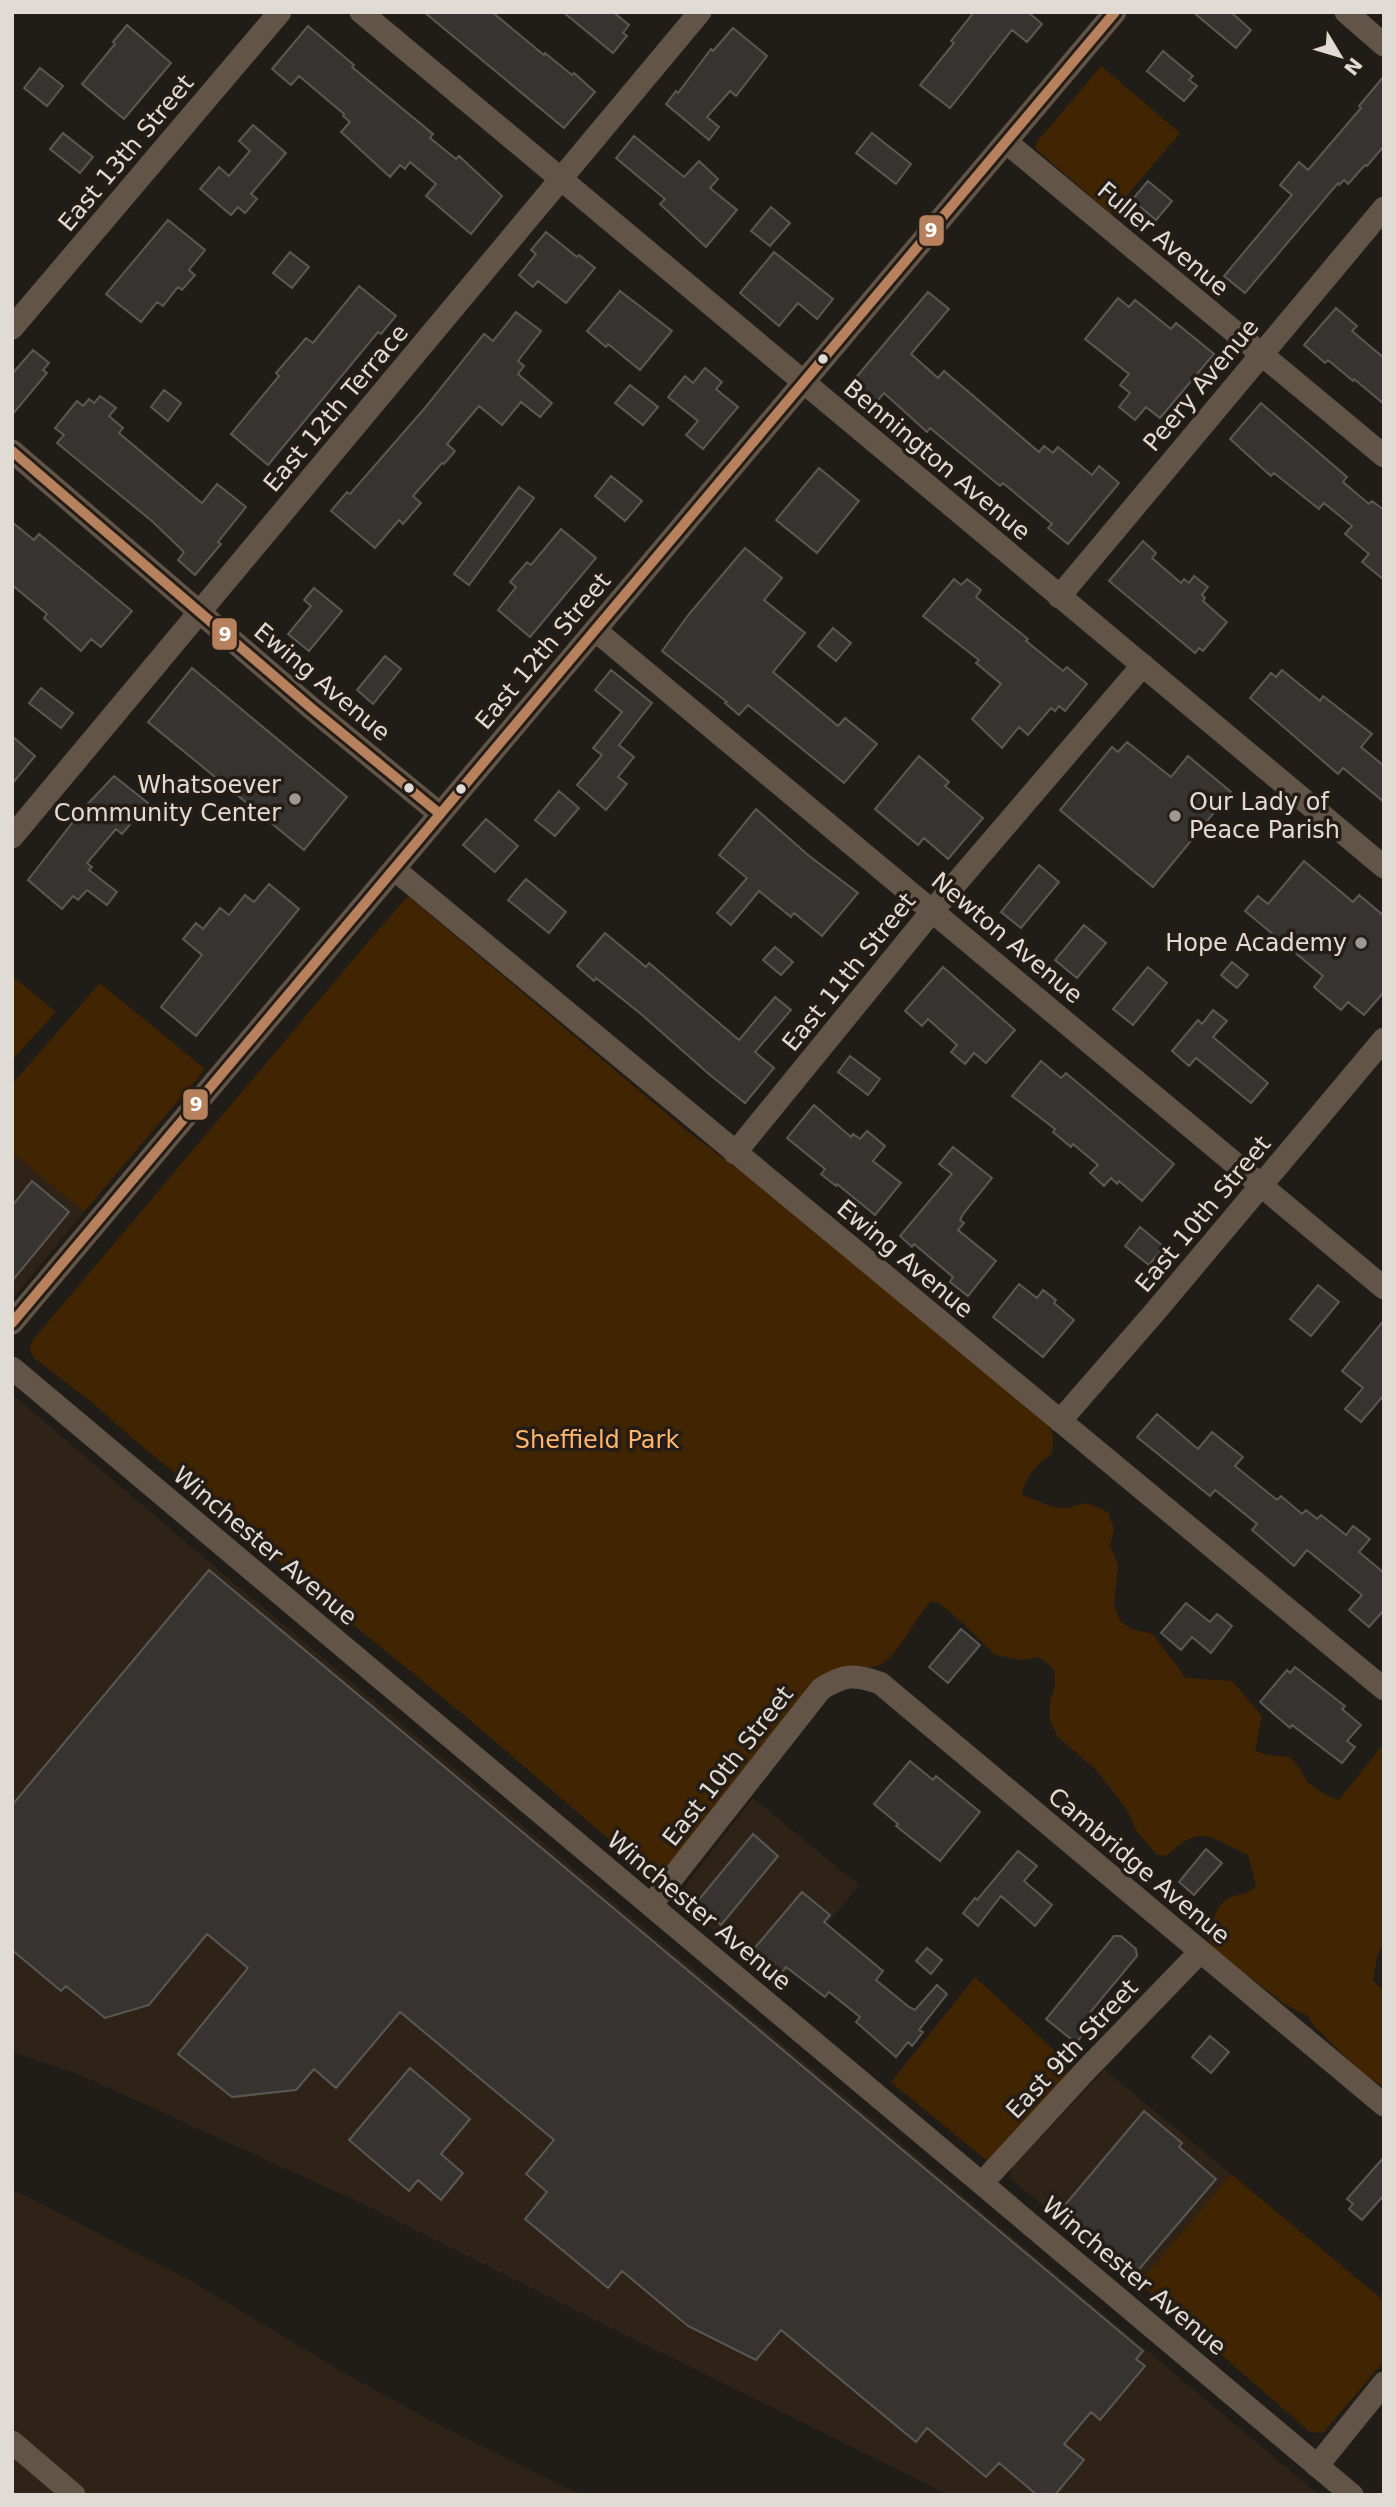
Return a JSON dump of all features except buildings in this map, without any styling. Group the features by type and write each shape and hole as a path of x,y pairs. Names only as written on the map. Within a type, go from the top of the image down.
{"street":[{"name":"East 13th Street","path":"12,328 279,12"},
{"name":"Bennington Avenue","path":"361,12 1384,867"},
{"name":"East 12th Terrace","path":"12,837 701,12"},
{"name":"East 12th Street","path":"12,1323 1115,12"},
{"path":"1346,12 1384,44"},
{"name":"Fuller Avenue","path":"1006,142 1384,456"},
{"name":"Peery Avenue","path":"1059,597 1384,208"},
{"name":"Ewing Avenue","path":"12,452 440,814"},
{"name":"Newton Avenue","path":"595,630 1384,1288"},
{"name":"East 11th Street","path":"735,1153 933,910 1143,665"},
{"name":"Ewing Avenue","path":"394,869 1384,1689"},
{"name":"East 10th Street","path":"1060,1421 1384,1039"},
{"name":"Winchester Avenue","path":"12,1368 1352,2495"},
{"name":"East 10th Street","path":"651,1905 821,1689 837,1679 857,1675"},
{"name":"Cambridge Avenue","path":"857,1675 880,1683 1384,2105"},
{"name":"East 9th Street","path":"983,2182 1200,1952"},
{"path":"1317,2466 1384,2383"},
{"path":"12,2442 74,2495"}],"shaded area":[{"path":"12,1152 84,1212 12,1299"},
{"path":"12,1394 1319,2495 948,2495 363,2204 78,2074 12,2052"},
{"path":"753,1798 859,1885 778,1985 681,1903 679,1894"},
{"path":"1105,2070 1231,2174 1139,2283 1009,2178 1013,2166"},
{"path":"12,2189 186,2278 344,2373 437,2424 582,2495 12,2495"}],"green space":[{"path":"1101,66 1180,133 1111,214 1035,148 1037,142"},
{"name":"Sheffield Park","path":"409,897 687,1131 747,1176 952,1345 1047,1418 1053,1437 1052,1453 1032,1471 1022,1495 1053,1507 1066,1508 1087,1503 1108,1512 1114,1529 1110,1545 1118,1565 1114,1605 1120,1621 1131,1629 1153,1634 1185,1678 1232,1681 1262,1716 1255,1751 1290,1757 1307,1782 1339,1800 1384,1743 1384,1940 1377,1957 1373,1980 1384,1991 1384,2088 1362,2073 1315,2027 1308,2016 1286,2005 1213,1949 1208,1939 1220,1906 1229,1898 1256,1887 1248,1855 1206,1836 1189,1839 1166,1856 1156,1854 1136,1830 1127,1810 1096,1770 1058,1737 1050,1720 1050,1701 1055,1687 1054,1669 1039,1657 1022,1660 995,1655 963,1623 940,1604 931,1601 884,1662 873,1667 844,1670 664,1872 653,1874 646,1871 464,1715 317,1595 94,1404 33,1357 30,1350 32,1341"},
{"path":"12,976 56,1012 12,1060"},
{"path":"100,983 205,1069 84,1212 12,1152 12,1084"},
{"path":"975,1977 1067,2062 1068,2074 993,2158 986,2160 891,2082"},
{"path":"1231,2174 1384,2301 1384,2361 1323,2433 1310,2432 1139,2283"}],"transit line":[{"name":"9","path":"12,1323 1115,12"},
{"name":"9","path":"12,451 310,707 440,814"}],"place":[{"name":"Whatsoever Community Center","path":"295,799"},
{"name":"Our Lady of Peace Parish","path":"1175,816"},
{"name":"Hope Academy","path":"1361,943"}]}
